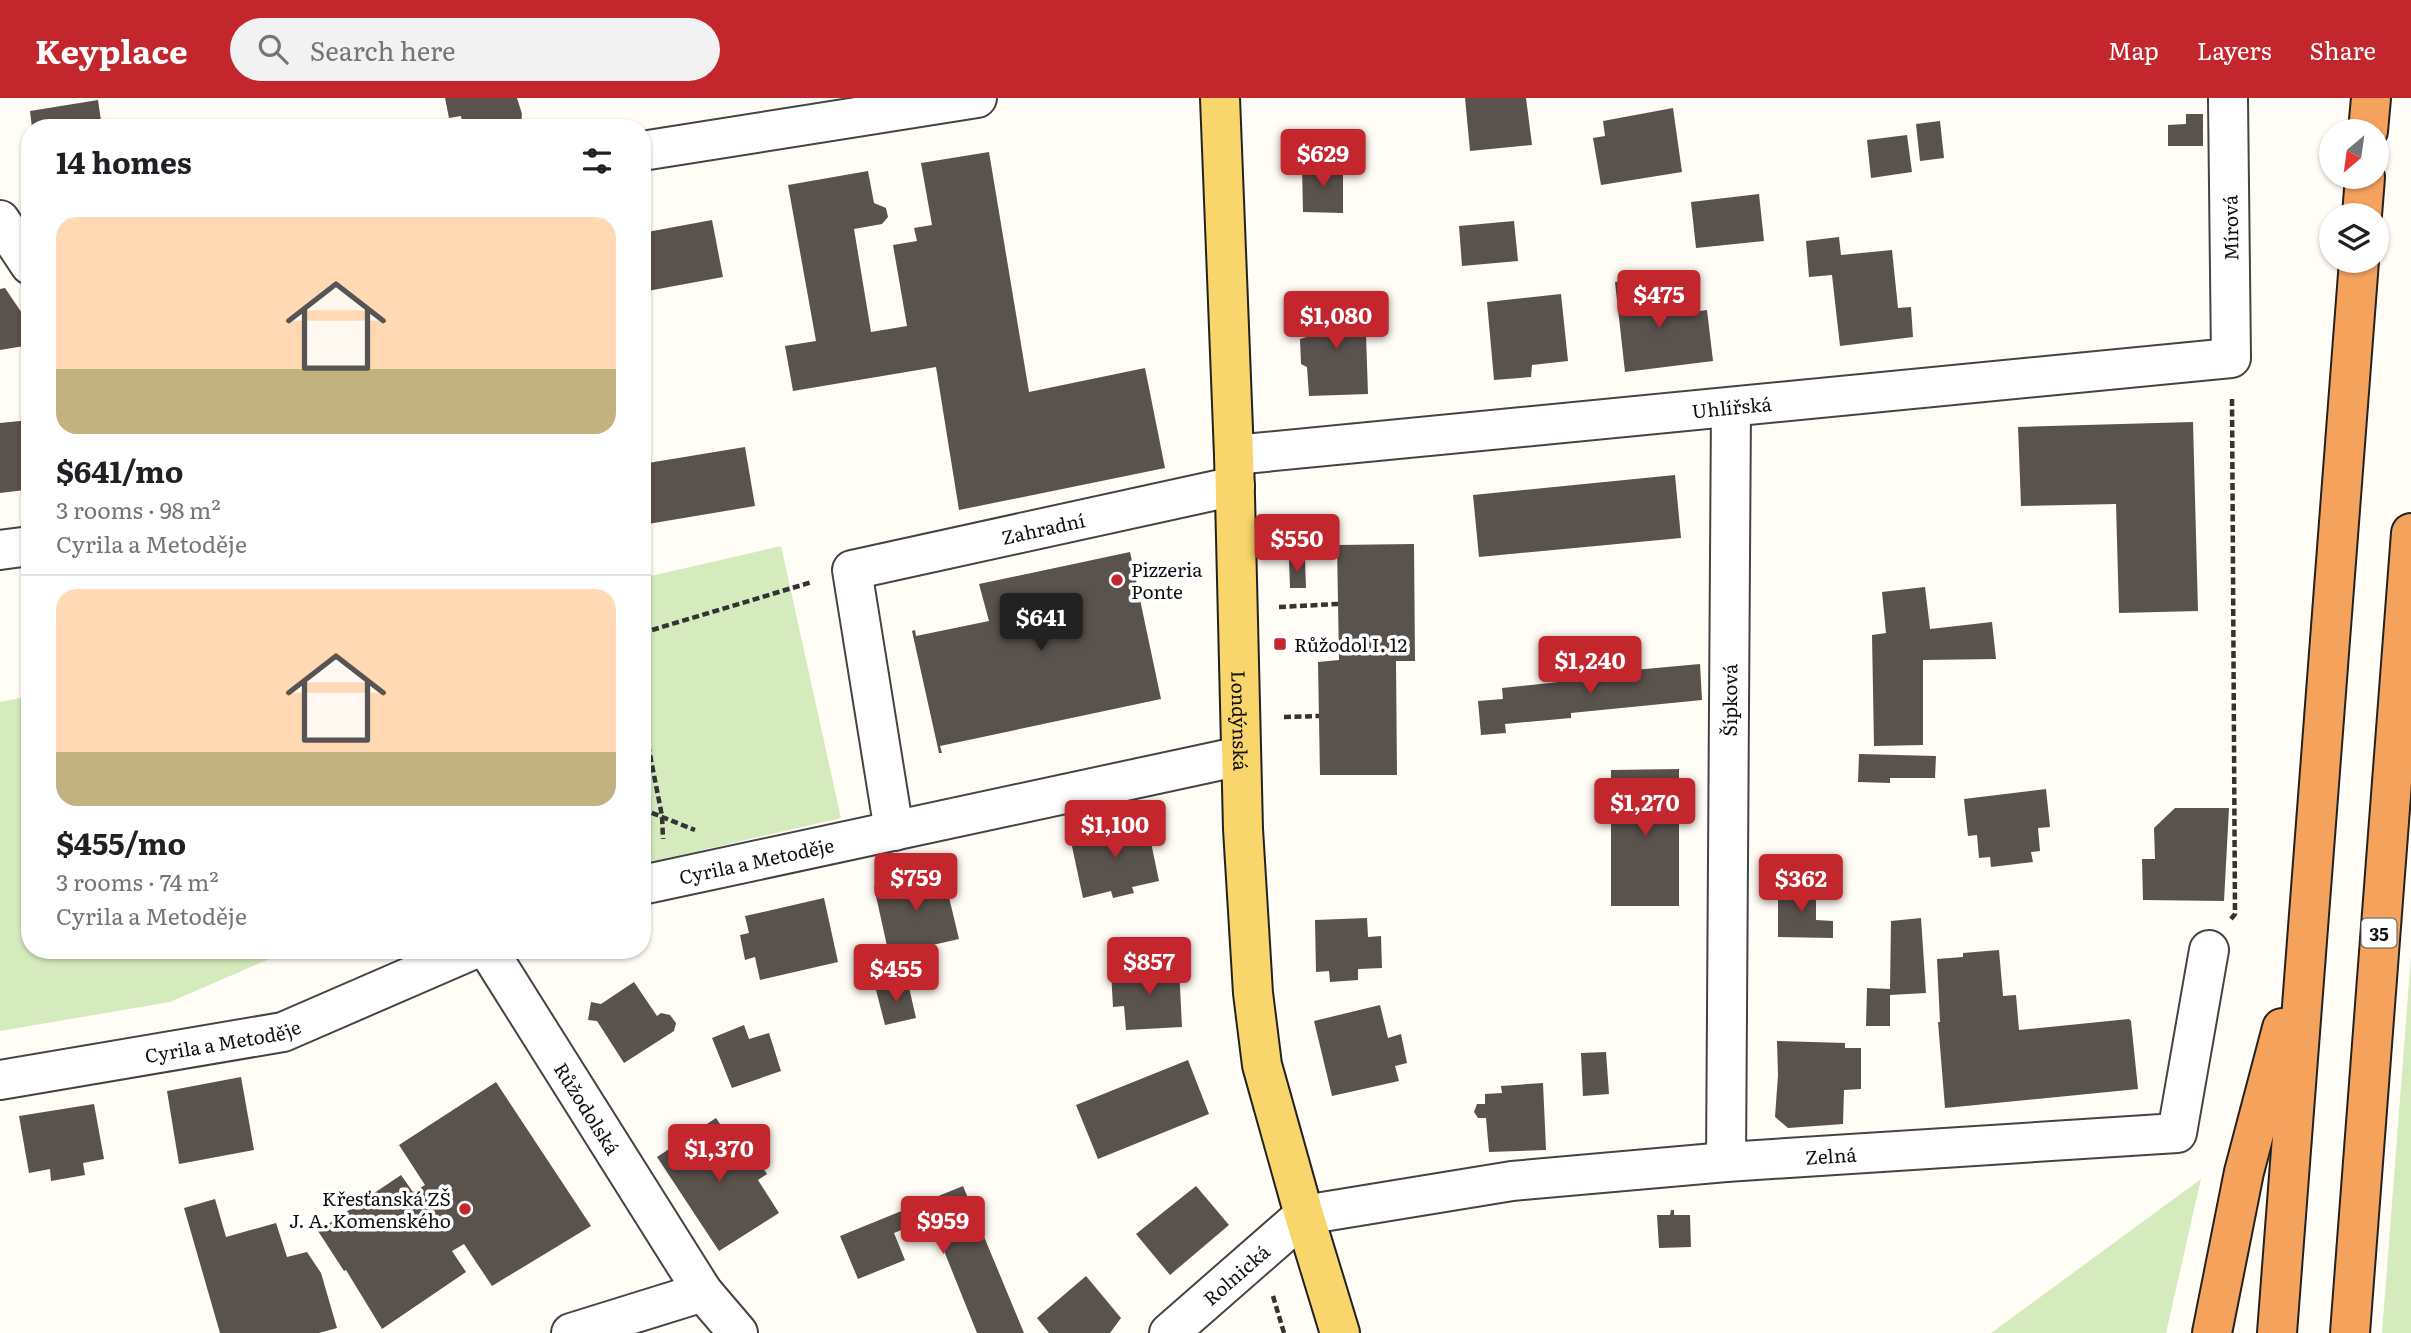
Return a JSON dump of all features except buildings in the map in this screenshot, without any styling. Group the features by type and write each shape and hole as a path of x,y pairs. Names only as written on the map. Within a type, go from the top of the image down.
{"highway":[{"path":"2369,119 2371,98"},
{"path":"2277,1333 2358,273"},
{"name":"35","path":"2350,1333 2411,533"},
{"path":"2211,1333 2244,1172 2307,934"}],"main road":[{"name":"Londýnská","path":"1220,98 1234,471 1241,757 1253,993 1262,1065 1340,1333"}],"street":[{"path":"651,150 977,98"},
{"name":"Mírová","path":"2228,98 2231,358"},
{"name":"Uhlířská","path":"1234,471 1731,407 2231,358"},
{"name":"Šípková","path":"1726,1162 1731,407"},
{"name":"Zahradní","path":"852,570 1234,471"},
{"path":"0,550 21,547"},
{"path":"852,570 894,831"},
{"name":"Cyrila a Metoděje","path":"651,883 1241,757"},
{"name":"Zelná","path":"1304,1215 1512,1181 1726,1162 2176,1133 2209,950"},
{"name":"Cyrila a Metoděje","path":"0,1080 283,1032 451,959"},
{"name":"Růžodolská","path":"494,959 703,1292 738,1333"},
{"name":"Rolnická","path":"1169,1333 1304,1215"},
{"path":"571,1333 703,1292"}],"path":[{"path":"2209,950 2235,914 2231,358"},
{"path":"651,630 852,570"},
{"path":"1279,607 1338,604"},
{"path":"1284,718 1319,716"},
{"path":"651,760 662,816 663,859 651,883"},
{"path":"1273,1295 1284,1333"}],"green space":[{"path":"781,546 841,818 651,862 651,576"},
{"path":"21,698 21,959 269,959 170,1002 0,1031 0,702"},
{"path":"2411,956 2411,1333 2382,1333"},
{"path":"2201,1179 2166,1333 1991,1333"}],"place":[{"name":"Pizzeria Ponte","path":"1117,580"},
{"name":"Růžodol I. 12","path":"1280,644"},
{"name":"Křesťanská ZŠ J. A. Komenského","path":"465,1209"}]}
